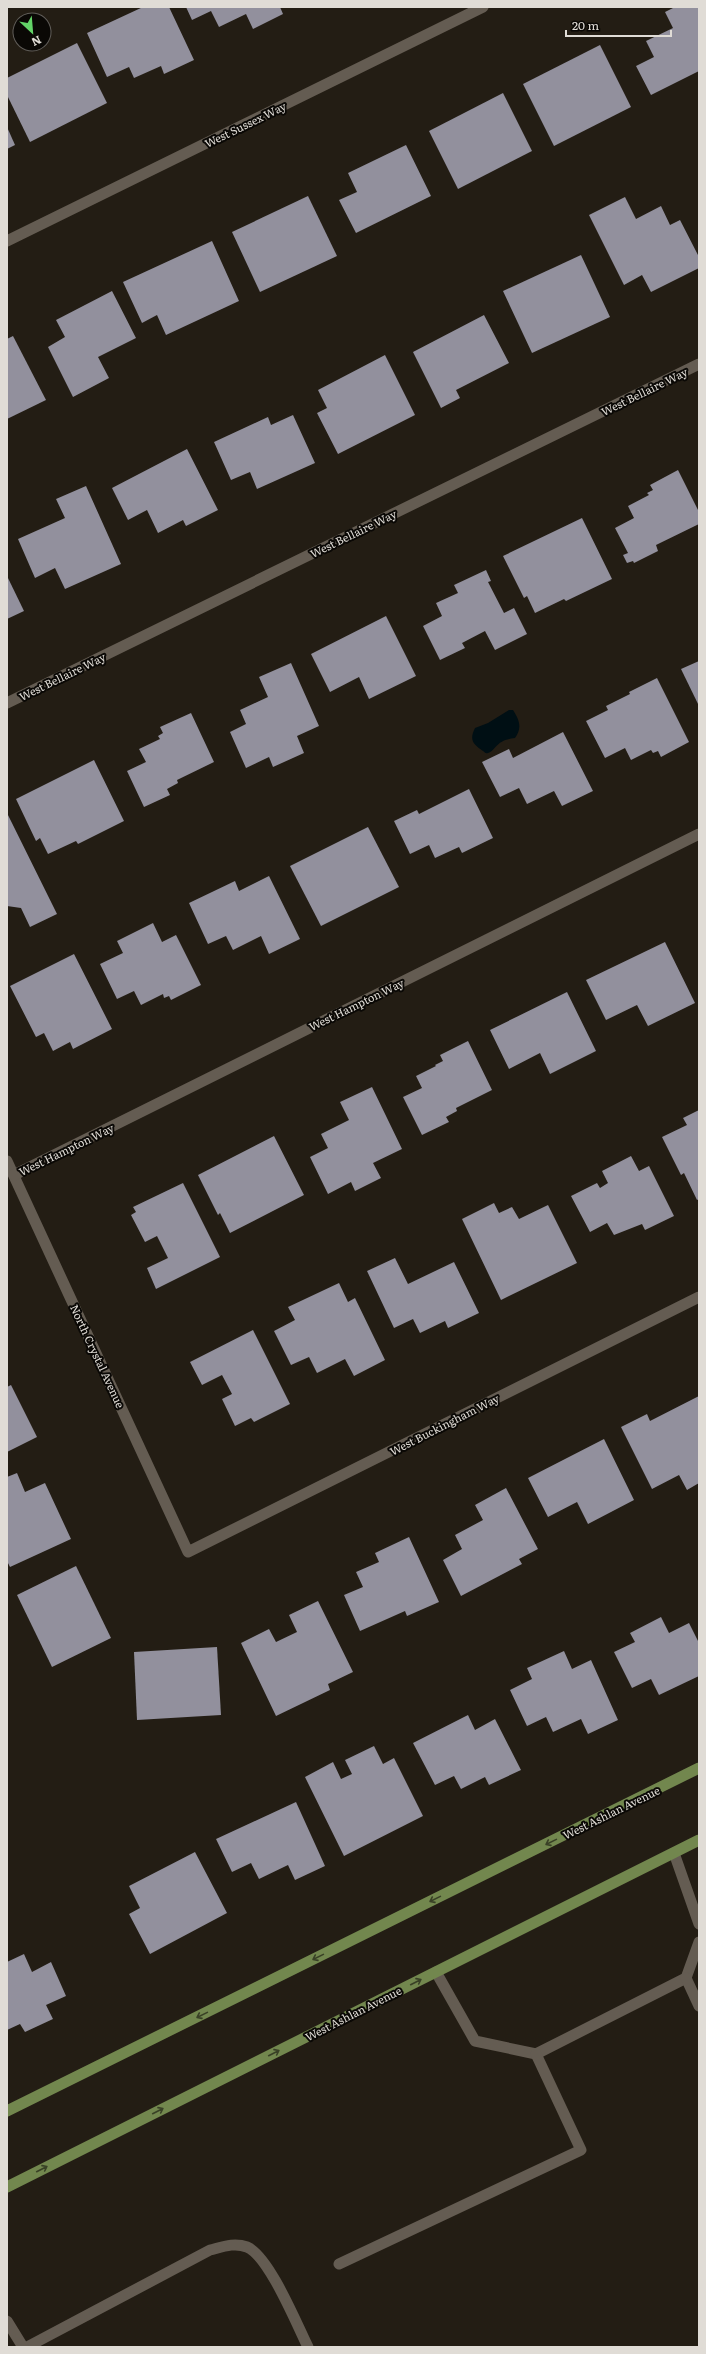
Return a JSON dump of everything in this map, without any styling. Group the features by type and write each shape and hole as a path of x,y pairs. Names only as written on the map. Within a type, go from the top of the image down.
{"main road":[{"name":"West Ashlan Avenue","path":"7,2111 699,1768"},
{"name":"West Ashlan Avenue","path":"7,2187 699,1840"}],"street":[{"name":"West Sussex Way","path":"7,241 483,7"},
{"name":"West Bellaire Way","path":"7,703 699,364"},
{"name":"West Hampton Way","path":"14,1175 699,834"},
{"name":"North Crystal Avenue","path":"7,1161 188,1552"},
{"name":"West Buckingham Way","path":"188,1552 699,1297"},
{"path":"674,1853 699,1924"},
{"path":"436,1972 475,2041 536,2054 686,1978 699,1942"},
{"path":"686,1978 699,2006"},
{"path":"339,2264 581,2150 536,2054"},
{"path":"27,2347 210,2250 230,2244 247,2247 258,2256 276,2283 308,2347"},
{"path":"7,2321 23,2347"}],"shaded area":[{"path":"509,710 513,710 519,721 519,731 515,738 508,739 500,743 488,753 474,744 472,736 475,728 488,723"}],"building":[{"path":"143,7 169,7 194,60 164,74 161,66 134,78 129,67 107,77 87,33"},
{"path":"186,7 280,7 283,14 253,29 246,14 219,27 211,11 192,20"},
{"path":"675,7 699,7 699,71 651,95 636,66 654,57 646,41 673,28 665,12"},
{"path":"77,43 107,103 30,142 7,95 7,78"},
{"path":"600,45 631,107 554,146 523,84"},
{"path":"503,93 532,151 458,189 429,131"},
{"path":"7,127 15,145 7,149"},
{"path":"406,145 431,196 356,233 339,200 357,192 348,173"},
{"path":"308,196 337,256 260,292 232,232"},
{"path":"625,197 636,219 661,206 670,225 680,220 699,257 699,268 651,292 642,275 624,285 589,215"},
{"path":"212,241 239,301 166,335 157,315 142,323 123,282"},
{"path":"581,255 610,317 532,353 503,291"},
{"path":"112,291 136,338 98,357 109,378 73,397 48,347 65,337 56,320"},
{"path":"484,315 509,363 456,390 460,398 441,408 413,352"},
{"path":"13,336 46,400 7,419 7,339"},
{"path":"385,355 415,415 338,454 317,413 327,408 318,390"},
{"path":"293,415 315,463 257,489 250,472 231,480 214,442 268,417 271,425"},
{"path":"187,449 218,510 186,526 183,520 158,533 147,510 128,520 112,488"},
{"path":"678,470 699,512 699,524 656,545 658,551 634,563 633,561 627,563 623,555 628,553 615,528 634,518 628,506 649,495 647,493 653,490 650,485"},
{"path":"86,486 121,564 65,589 55,568 35,578 18,539 65,518 56,499"},
{"path":"582,518 612,579 566,601 564,599 535,613 527,596 524,598 503,556"},
{"path":"486,570 491,581 488,582 504,613 514,608 527,634 495,650 485,631 462,643 465,648 440,660 423,626 442,616 436,603 458,593 454,585"},
{"path":"7,576 24,611 7,619"},
{"path":"386,616 416,676 369,699 359,677 330,692 311,654"},
{"path":"699,661 699,706 681,669"},
{"path":"291,663 319,726 297,736 304,753 273,767 269,757 246,768 230,732 246,724 240,710 268,697 259,677"},
{"path":"657,678 689,742 661,757 658,751 653,753 651,750 631,760 625,748 605,758 586,721 608,710 606,706 630,694 629,692"},
{"path":"191,713 214,762 177,780 178,783 167,789 170,795 144,807 127,771 146,762 139,749 160,739 158,736 163,733 160,727"},
{"path":"563,732 593,791 562,806 554,791 527,804 519,788 500,797 482,762 509,749 513,758"},
{"path":"94,760 124,821 78,844 76,841 48,854 40,838 36,841 16,799"},
{"path":"469,789 493,838 462,853 459,847 435,858 429,845 410,854 394,821 417,810 419,814"},
{"path":"7,813 57,914 30,927 21,908 7,906"},
{"path":"368,827 399,887 321,926 290,866"},
{"path":"269,876 300,939 269,954 261,936 233,950 226,936 208,944 189,903 235,881 239,891"},
{"path":"153,923 162,942 176,935 201,985 171,1000 169,996 164,998 163,994 141,1005 134,991 117,999 100,964 123,953 117,941"},
{"path":"665,942 695,1003 648,1026 637,1005 606,1020 586,980"},
{"path":"74,954 112,1029 73,1049 70,1042 53,1051 44,1033 36,1037 10,986"},
{"path":"567,992 596,1051 550,1074 540,1053 509,1069 490,1030"},
{"path":"468,1041 492,1090 456,1108 457,1111 446,1117 449,1122 422,1135 403,1097 422,1088 416,1076 443,1061 440,1055"},
{"path":"372,1087 402,1149 373,1163 381,1178 355,1191 351,1182 328,1194 310,1157 328,1148 321,1134 349,1120 340,1102"},
{"path":"699,1110 699,1199 697,1200 684,1173 681,1175 662,1137 687,1125 683,1118"},
{"path":"274,1136 304,1195 230,1233 220,1213 218,1215 198,1175"},
{"path":"631,1156 639,1171 649,1166 674,1216 645,1230 642,1224 614,1235 607,1223 590,1232 571,1196 597,1183 600,1188 608,1183 602,1171"},
{"path":"183,1183 220,1257 156,1289 147,1268 168,1258 157,1236 145,1242 131,1215 136,1212 133,1207"},
{"path":"494,1203 499,1213 512,1207 519,1219 548,1205 577,1263 501,1300 462,1219"},
{"path":"395,1258 408,1284 454,1262 479,1313 448,1328 445,1321 420,1333 413,1319 394,1328 367,1271"},
{"path":"339,1283 348,1302 355,1298 385,1360 354,1376 345,1359 317,1373 309,1357 291,1365 274,1331 295,1320 288,1307"},
{"path":"253,1330 290,1404 254,1422 251,1418 235,1426 222,1399 232,1394 222,1375 202,1385 190,1362"},
{"path":"11,1385 37,1437 7,1452 7,1387"},
{"path":"699,1396 699,1483 687,1490 679,1475 652,1489 621,1427 647,1414 650,1421"},
{"path":"604,1439 634,1500 588,1524 577,1502 548,1517 528,1478"},
{"path":"17,1473 25,1492 45,1483 71,1539 10,1567 7,1561 7,1477"},
{"path":"506,1488 538,1549 519,1559 522,1564 461,1596 443,1560 462,1549 455,1535 483,1520 475,1505"},
{"path":"409,1537 439,1602 407,1616 405,1611 360,1631 344,1595 363,1587 356,1572 379,1562 375,1553"},
{"path":"76,1566 111,1638 52,1667 17,1595"},
{"path":"318,1601 353,1672 328,1684 330,1690 276,1716 241,1643 269,1629 276,1642 297,1632 289,1615"},
{"path":"661,1617 669,1633 689,1623 699,1643 699,1676 659,1695 651,1679 632,1688 614,1652 635,1642 630,1633"},
{"path":"217,1647 221,1715 137,1720 134,1652"},
{"path":"564,1651 572,1669 591,1660 618,1720 588,1734 581,1719 553,1732 546,1717 527,1726 510,1690 532,1679 527,1668"},
{"path":"468,1715 475,1730 495,1719 521,1770 489,1785 485,1777 461,1789 454,1776 435,1785 413,1743"},
{"path":"374,1746 383,1764 394,1758 423,1816 344,1856 305,1777 333,1762 341,1779 352,1774 345,1760"},
{"path":"296,1802 325,1866 295,1880 288,1865 259,1879 251,1863 232,1872 216,1839"},
{"path":"195,1852 227,1913 150,1954 129,1914 140,1908 129,1886"},
{"path":"24,1954 32,1972 51,1962 66,1996 46,2005 53,2019 25,2032 20,2024 7,2030 7,1962"}]}
